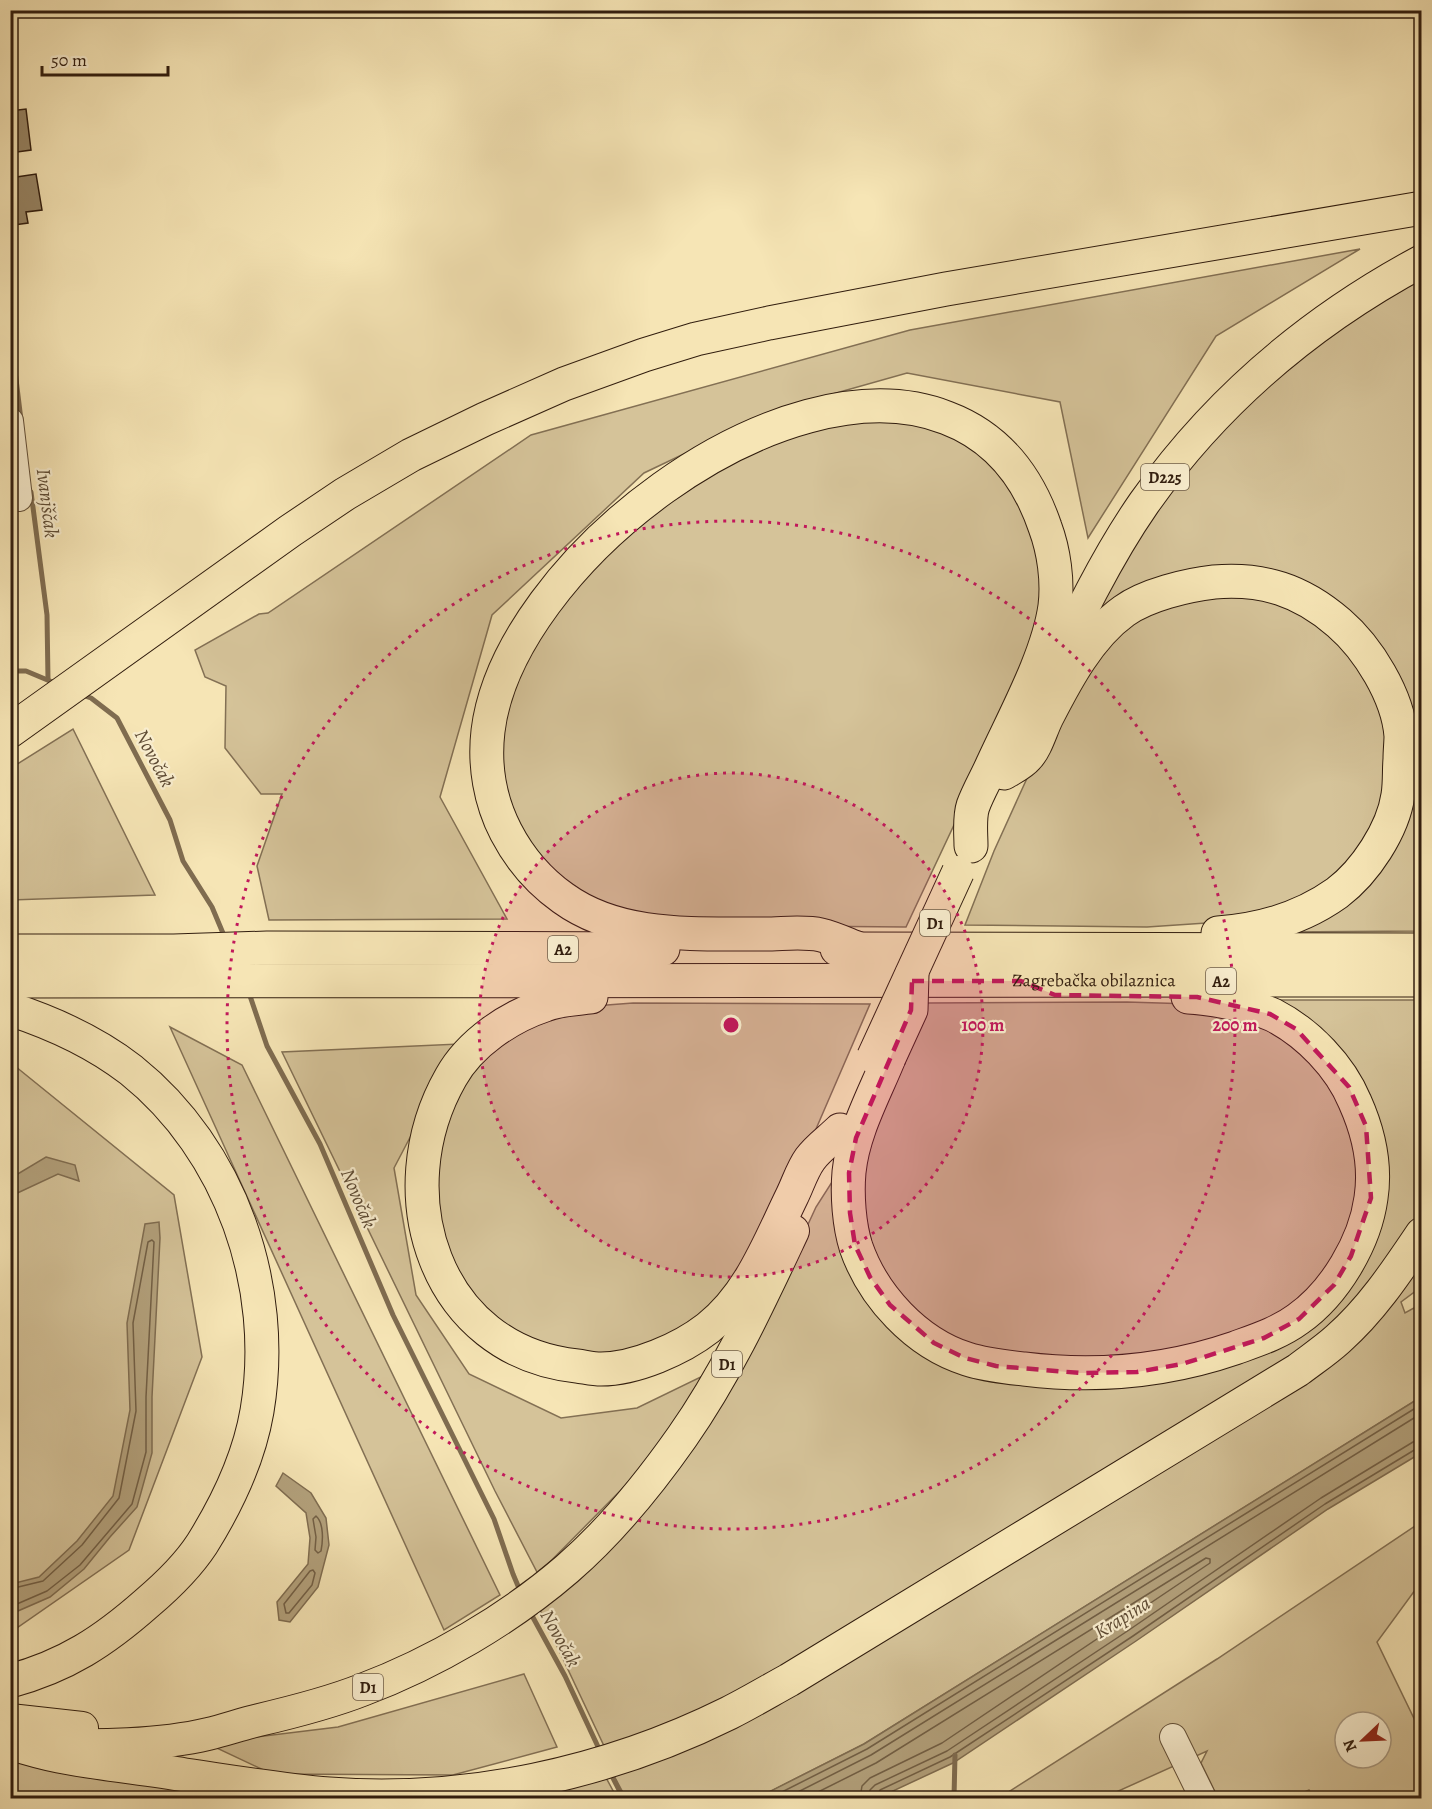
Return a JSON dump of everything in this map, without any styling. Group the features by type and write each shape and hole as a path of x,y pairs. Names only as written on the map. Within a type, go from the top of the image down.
{"highway":[{"path":"20,725 345,494 411,455 564,384 696,339 768,323 946,289 1422,208"},
{"path":"859,949 817,934 663,932 623,926 590,914 563,899 537,876 515,849 499,818 491,793 487,765 488,730 506,669 533,620 564,579 615,526 645,500 679,476 745,440 797,419 859,406 912,407 963,424 986,438 1006,456 1021,475 1046,528 1054,562 1055,606 1034,674 971,810 964,859"},
{"path":"1005,773 1028,756 1046,718 1076,665 1095,639 1124,611 1182,587 1204,583 1237,580 1266,584 1296,594 1321,607 1349,632 1381,674 1401,735 1398,796 1379,846 1358,873 1338,892 1317,906 1267,926 1233,932 1207,934 1076,933 1039,949"},
{"name":"A2","path":"10,951 174,951 267,948 859,949"},
{"name":"Zagrebačka obilaznica","path":"859,949 1422,950"},
{"path":"912,974 911,1010 881,1058 856,1138 849,1173 850,1213 855,1245 870,1277 890,1305 912,1327 934,1343 965,1359 996,1366 1080,1373 1137,1372 1182,1364 1225,1352 1264,1338 1299,1319 1334,1285 1351,1256 1362,1230 1371,1198 1371,1164 1366,1126 1349,1087 1328,1059 1296,1029 1279,1018 1234,1004 1197,997 1166,995 1055,995 1043,992 1022,981"},
{"name":"A2","path":"10,981 769,981"},
{"path":"769,981 718,996 593,997 547,1004 500,1026 471,1052 451,1076 434,1116 428,1134 421,1184 424,1224 434,1256 446,1282 465,1310 485,1328 520,1351 563,1365 602,1369 642,1362 680,1346 708,1328 729,1308 754,1275 810,1158 840,1130"},
{"name":"Zagrebačka obilaznica","path":"769,981 1422,981"},
{"path":"10,1009 48,1021 93,1045 131,1071 168,1105 193,1137 218,1175 241,1228 253,1266 260,1307 262,1363 257,1412 244,1459 225,1505 201,1546 171,1582 122,1625 77,1656 30,1676 10,1681"},
{"path":"10,1742 57,1756 275,1789 330,1794 400,1796 460,1792 537,1780 583,1769 636,1752 729,1713 789,1680 1298,1370 1338,1339 1365,1312 1422,1234"}],"main road":[{"name":"D225","path":"964,859 1071,633 1110,560 1144,504 1180,456 1231,399 1275,360 1321,323 1364,294 1422,261"},
{"name":"D1","path":"912,974 964,859"},
{"name":"D1","path":"10,1742 133,1743 208,1734 287,1713 362,1690 436,1656 529,1599 568,1568 626,1508 684,1435 742,1338 840,1130 881,1058"},
{"name":"D1","path":"10,1720 118,1730 151,1729 209,1722 235,1725"}],"street":[{"path":"10,421 19,498"},
{"path":"1173,1737 1203,1798"}],"highlighted area":[{"path":"912,981 1021,981 1055,995 1197,997 1270,1014 1296,1029 1349,1087 1366,1126 1371,1198 1351,1256 1334,1285 1299,1319 1264,1338 1182,1364 1137,1372 1080,1373 996,1366 965,1358 934,1343 890,1305 870,1277 855,1245 850,1213 849,1173 856,1138 911,1010"}],"shaded area":[{"path":"1360,249 1216,336 1088,538 1060,402 907,373 776,410 644,473 492,615 440,797 507,919 269,920 257,866 282,794 261,794 225,748 226,686 205,677 195,650 259,614 268,613 531,435 910,330"},
{"path":"1421,275 1421,931 1282,932 1351,893 1408,714 1294,583 1093,620 1133,543 1179,476 1243,405 1305,350"},
{"path":"835,419 934,425 975,447 1025,505 1045,584 1025,674 906,927 664,925 627,916 560,882 511,819 499,773 501,726 517,677 544,629 596,563 659,504 717,466"},
{"path":"1267,595 1342,637 1389,724 1388,793 1363,850 1321,890 1236,921 1147,927 965,925 994,851 1053,721 1098,648 1160,602"},
{"path":"73,729 155,895 11,900 11,768"},
{"path":"1272,1000 1421,1000 1421,1216 1380,1276 1324,1339 800,1660 711,1705 605,1748 540,1610 770,1307 816,1207 839,1171 880,1309 1041,1385 1330,1307 1376,1125"},
{"path":"633,1003 870,1004 800,1166 733,1287 677,1336 603,1359 533,1345 469,1296 437,1222 439,1139 465,1079 518,1027 581,1007"},
{"path":"928,1003 1192,1004 1287,1035 1323,1068 1352,1121 1362,1194 1334,1263 1279,1317 1163,1357 1026,1360 954,1341 897,1297 875,1259 860,1189 866,1140 890,1079"},
{"path":"170,1027 242,1065 500,1595 444,1630"},
{"path":"459,1044 394,1168 416,1295 469,1374 561,1418 637,1408 715,1370 682,1422 620,1491 538,1574 495,1491 282,1052"},
{"path":"10,1062 174,1195 202,1357 129,1550 11,1632"},
{"path":"1421,1254 1421,1287 1401,1302 1405,1313 1421,1304 1421,1397 864,1744 757,1798 626,1798 613,1774 1135,1482"},
{"path":"1421,1522 1421,1582 1377,1642 1421,1733 1421,1798 1313,1798 1309,1790 1291,1798 1218,1798 1201,1763 1207,1751 1103,1798 999,1798 1217,1659"},
{"path":"524,1674 557,1747 453,1775 272,1774 206,1743 338,1727"},
{"path":"10,1755 275,1798 11,1798"},
{"path":"604,1774 617,1798 481,1798"}],"water":[{"path":"46,1157 75,1165 79,1181 58,1174 11,1196 11,1178"},
{"path":"159,1222 152,1453 137,1507 84,1569 50,1597 11,1614 11,1584 39,1577 77,1541 113,1496 130,1410 127,1323 145,1224"},
{"name":"Krapina","path":"1421,1397 1421,1453 1328,1509 953,1763 878,1798 757,1798 864,1744"},
{"path":"283,1473 311,1493 326,1518 329,1545 318,1587 290,1622 279,1620 277,1602 308,1564 310,1538 306,1513 276,1486"}],"building":[{"path":"26,109 31,150 10,153 10,111"},
{"path":"36,174 42,210 26,212 28,223 14,225 10,206 10,178"}],"waterway":[{"name":"Ivanjščak","path":"10,330 21,420"},
{"name":"Ivanjščak","path":"31,492 47,615 48,680"},
{"name":"Novočak","path":"10,671 26,671 57,684"},
{"name":"Novočak","path":"82,695 91,698 117,718 170,820 183,861 212,907 225,938"},
{"name":"Novočak","path":"249,993 267,1046 320,1144 393,1315 494,1519 521,1593"},
{"name":"Novočak","path":"530,1612 565,1676 600,1751"},
{"path":"954,1798 955,1755"},
{"name":"Novočak","path":"609,1770 623,1798"}]}
